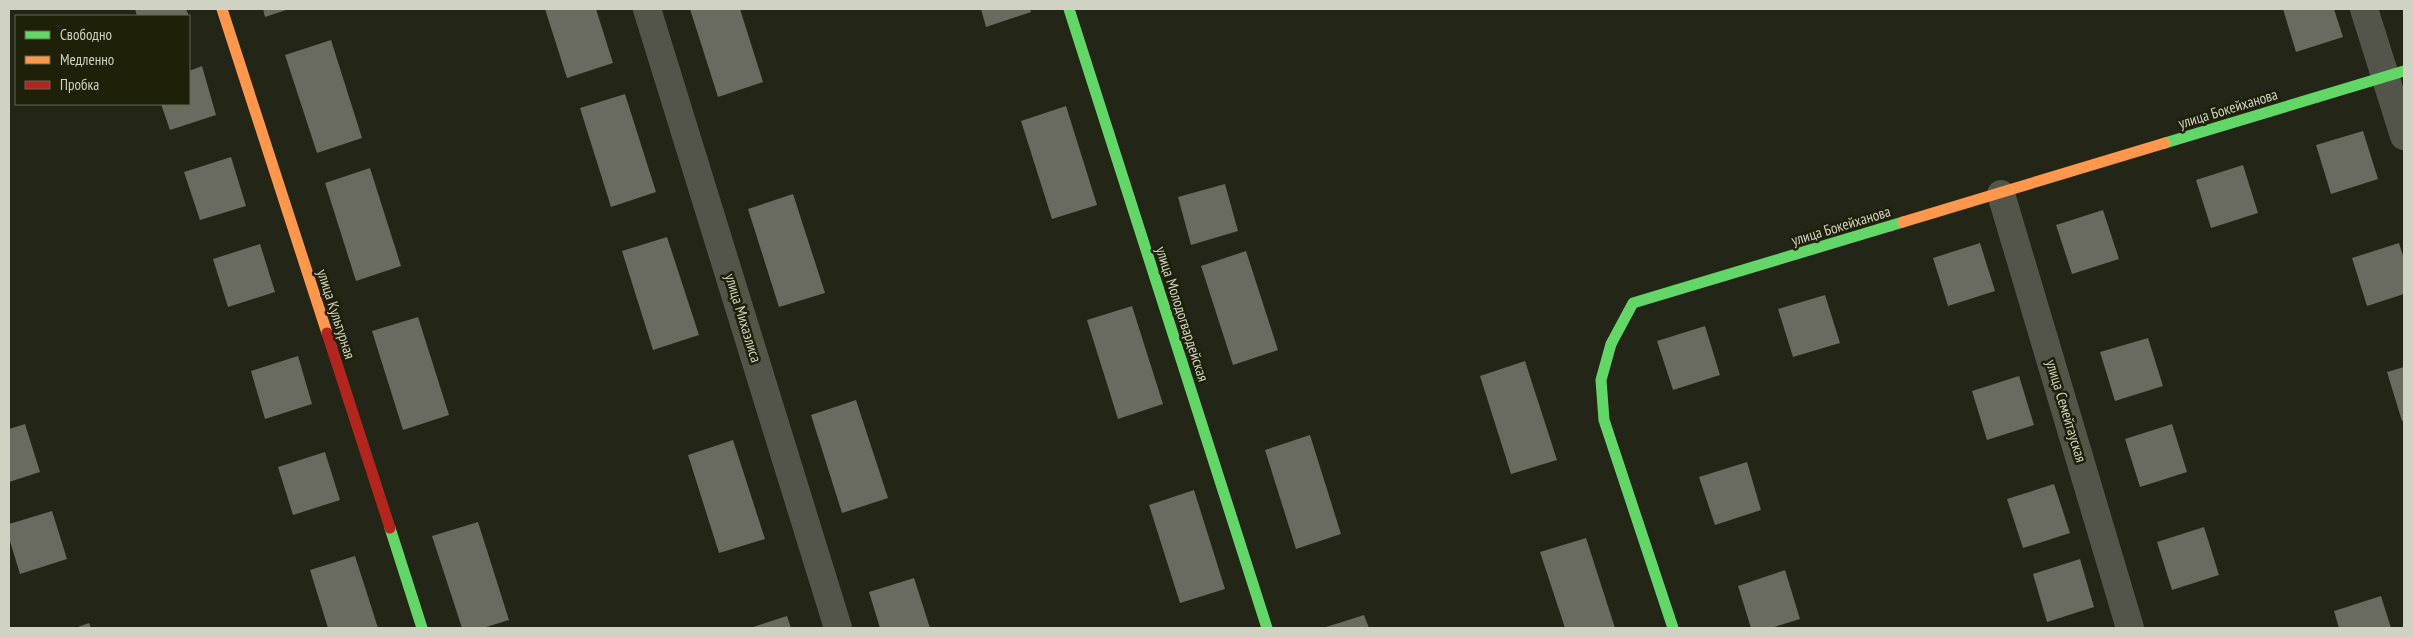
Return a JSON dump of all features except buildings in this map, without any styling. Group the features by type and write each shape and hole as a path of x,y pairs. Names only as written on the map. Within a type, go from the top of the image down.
{"street":[{"name":"улица Культурная","path":"222,9 422,628"},
{"name":"улица Михаэлиса","path":"647,9 838,628"},
{"name":"улица Молодогвардейская","path":"1069,9 1267,628"},
{"path":"2364,9 2395,74 2404,136"},
{"name":"улица Бокейханова","path":"1672,628 1604,420 1602,380 1611,344 1633,303 2001,194 2395,74"},
{"name":"улица Семейтауская","path":"2001,194 2130,628"}],"traffic: fast":[{"path":"1069,9 1267,628"},
{"path":"2165,143 2404,71"},
{"path":"1673,628 1604,420 1601,380 1611,344 1633,303 1903,222"},
{"path":"390,528 422,628"}],"traffic: slow":[{"path":"222,9 327,333"},
{"path":"1903,222 2165,143"}],"traffic: jam":[{"path":"327,333 390,528"}]}
